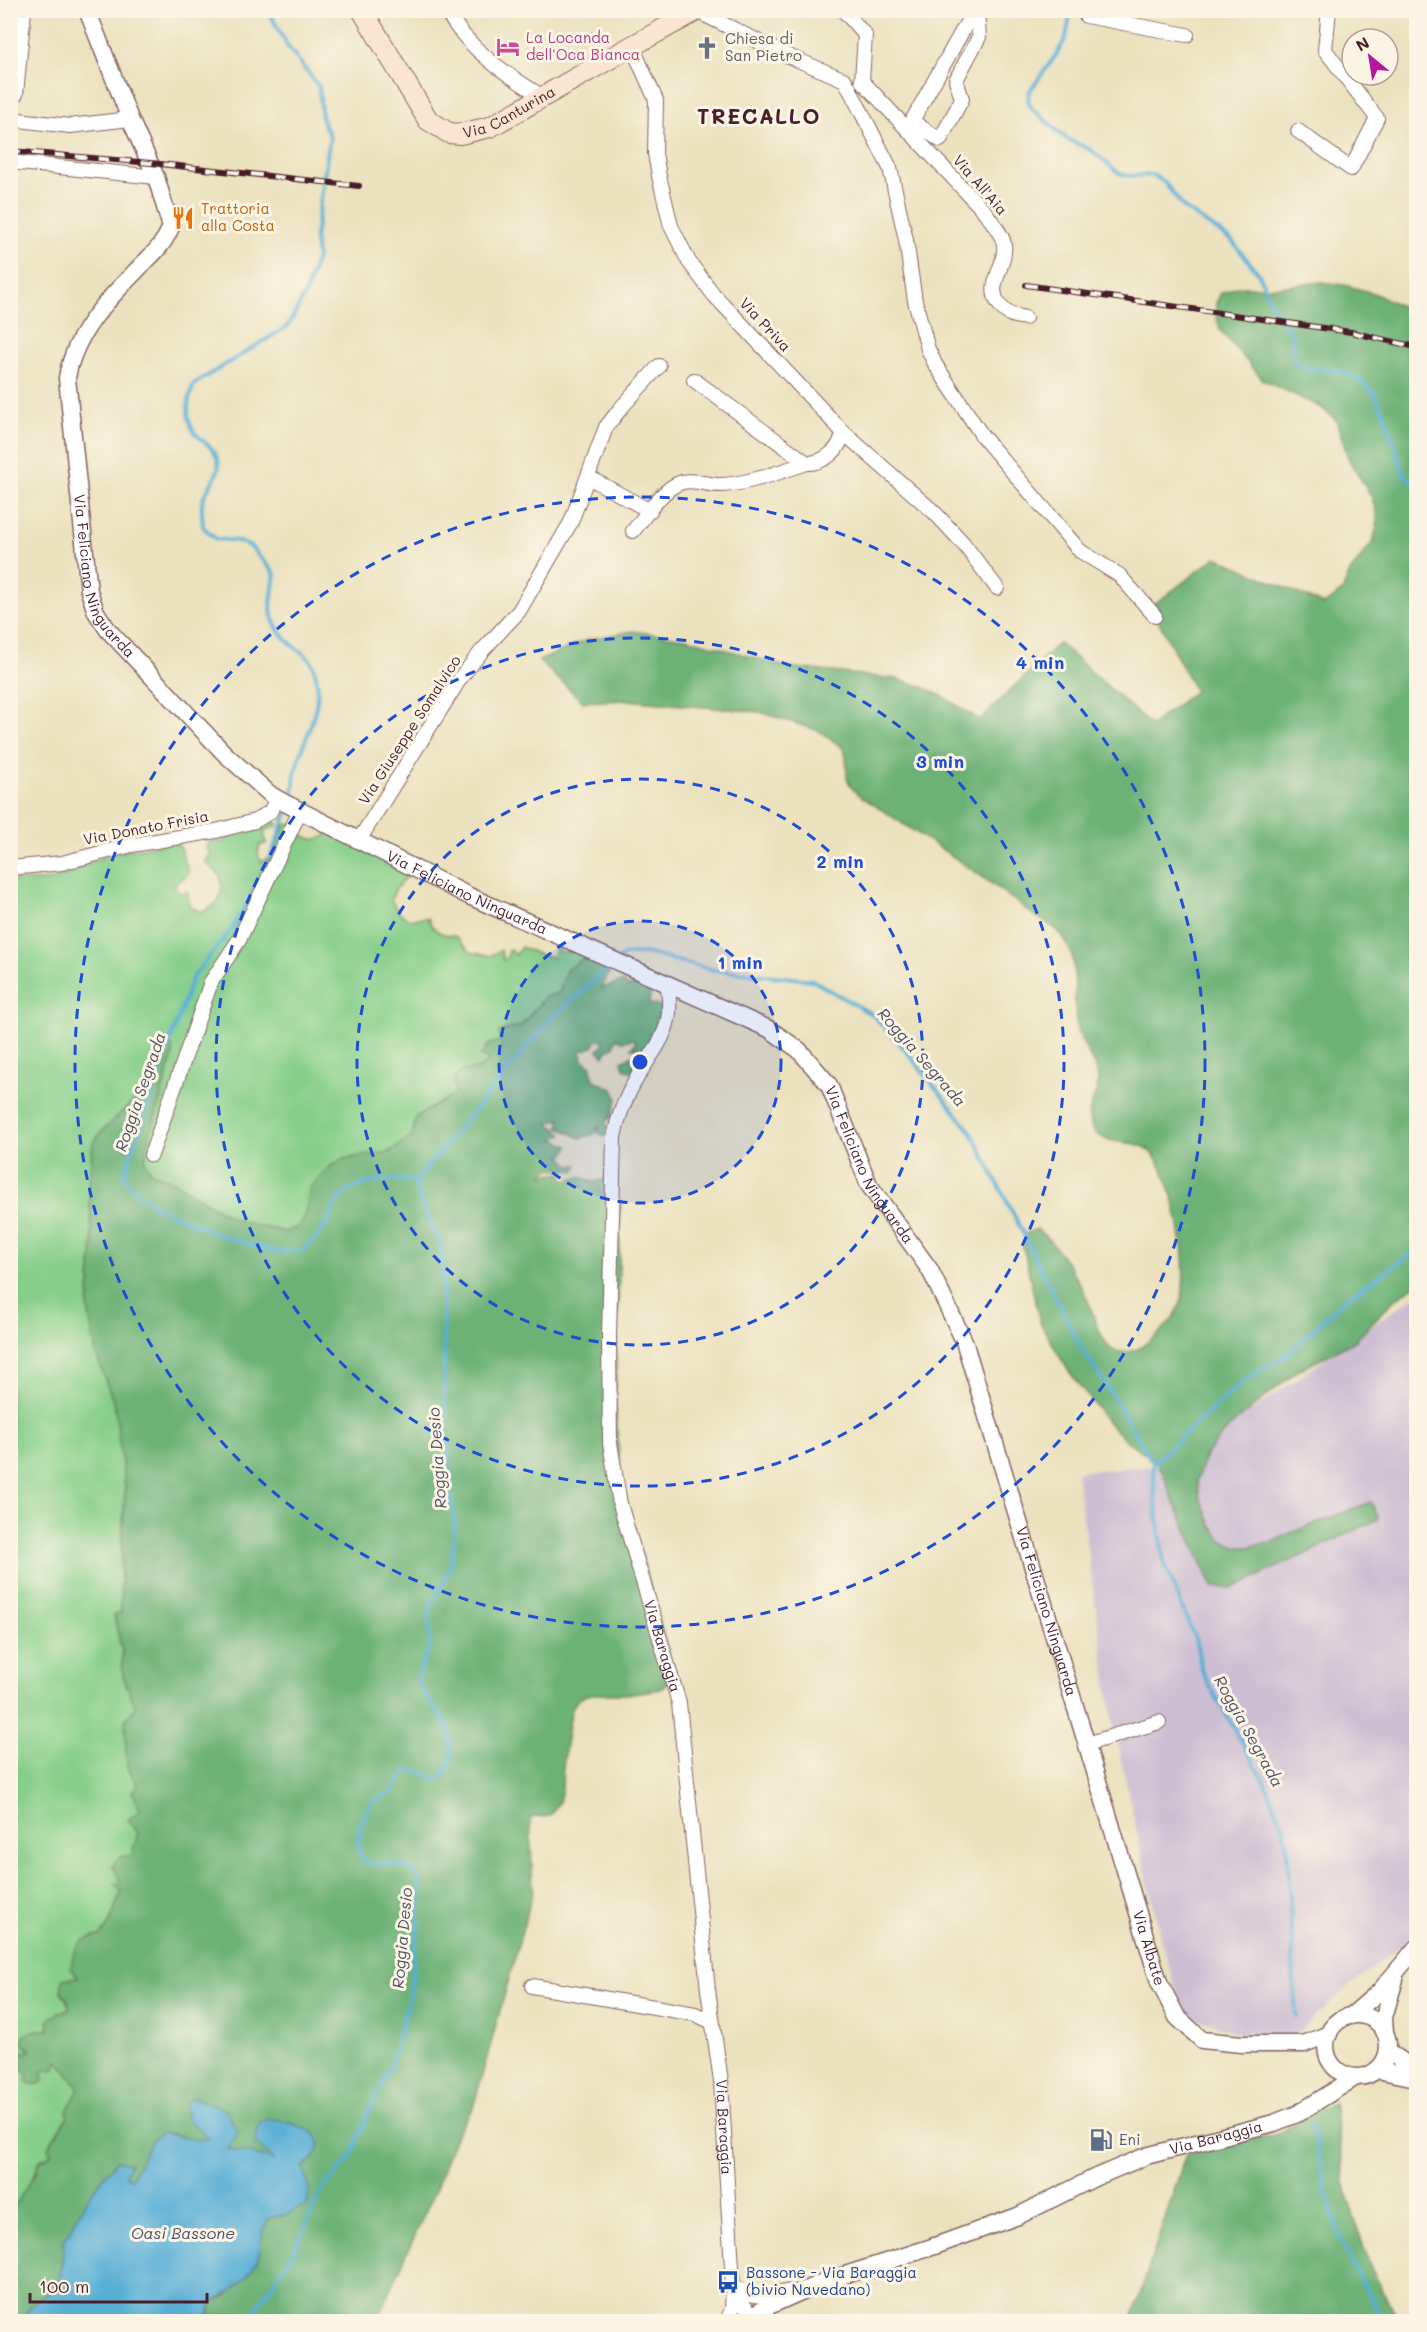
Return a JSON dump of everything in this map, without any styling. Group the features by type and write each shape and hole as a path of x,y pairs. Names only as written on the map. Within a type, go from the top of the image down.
{"main road":[{"name":"Via Canturina","path":"362,10 428,120 449,133 460,134 490,128 632,46 698,11"}],"street":[{"path":"10,93 16,94 24,10"},
{"name":"Via Feliciano Ninguarda","path":"87,10 130,119 156,177 171,226 159,250 103,305 70,360 67,378 89,591 96,612 108,630 225,754 289,805 470,896 769,1029 799,1050 829,1084 869,1185 930,1269 964,1341 1087,1744"},
{"path":"446,10 472,46 506,75 544,98"},
{"name":"Via All'Aia","path":"843,10 865,35 862,81 985,212 1004,243 993,292 994,298 1008,315 1025,318"},
{"path":"976,10 979,36 956,80 962,99 940,140 912,121 976,10"},
{"path":"1088,10 1086,16 1187,35"},
{"path":"1298,131 1351,169 1377,118 1325,50 1329,10"},
{"path":"698,11 786,55 845,80 890,168 906,240 915,301 928,349 935,364 983,437 1080,551 1119,575 1155,616"},
{"name":"Via Priva","path":"632,46 656,100 655,153 665,206 671,226 689,262 719,300 843,432 935,513 963,543 998,588"},
{"path":"10,119 70,126 130,119"},
{"path":"10,162 156,177"},
{"name":"Via Giuseppe Somalvico","path":"359,840 461,677 519,610 571,522 606,427 659,366"},
{"path":"694,380 807,463"},
{"path":"633,531 676,484 688,481 719,486 750,482 824,459 838,445 843,432"},
{"path":"588,477 650,511"},
{"path":"151,1155 211,982 239,940 289,805"},
{"name":"Via Donato Frisia","path":"10,868 62,863 132,845 255,821 289,805"},
{"name":"Via Baraggia","path":"668,984 669,1014 665,1029 658,1046 638,1076 619,1112 614,1137 609,1336 610,1443 620,1504 679,1703 712,2022 721,2081 733,2285 732,2310 726,2322"},
{"path":"1087,1744 1159,1722"},
{"name":"Via Albate","path":"1087,1744 1160,1983 1177,2017 1202,2040 1241,2044 1304,2044 1329,2034"},
{"path":"1320,2099 1332,2080 1329,2034 1334,2026 1351,2016 1380,1991 1416,1948"},
{"path":"1329,2058 1337,2070 1356,2077 1367,2076 1384,2062 1388,2051 1384,2017 1389,1994 1400,1968"},
{"path":"532,1986 694,2014 712,2022"},
{"path":"1351,2016 1371,2019 1380,2025 1385,2033"},
{"name":"Via Albate","path":"1304,2044 1329,2058"},
{"path":"1388,2051 1416,2071"},
{"path":"1377,2070 1416,2078"},
{"name":"Via Baraggia","path":"746,2319 820,2283 1018,2216 1096,2176 1146,2156 1297,2114 1356,2077"},
{"path":"733,2285 747,2294 765,2297 820,2283"},
{"path":"733,2285 746,2319"}],"shaded area":[{"path":"1416,1295 1416,1934 1348,1987 1292,2038 1247,2036 1183,2014 1159,1933 1113,1723 1076,1472 1176,1464"}],"green space":[{"path":"1322,282 1373,293 1416,313 1416,1284 1392,1302 1355,1341 1296,1372 1229,1427 1206,1454 1197,1479 1200,1498 1212,1527 1222,1540 1236,1547 1250,1547 1275,1541 1371,1502 1379,1519 1233,1588 1213,1587 1170,1493 1163,1472 1152,1458 1128,1442 1110,1425 1068,1370 1040,1323 1023,1246 1027,1233 1037,1229 1051,1242 1068,1265 1086,1297 1104,1340 1114,1350 1132,1351 1143,1346 1158,1334 1176,1313 1183,1289 1184,1270 1179,1226 1168,1182 1160,1165 1151,1152 1144,1147 1103,1138 1096,1134 1091,1126 1089,1115 1098,1082 1097,1075 1077,1027 1072,955 1061,934 966,865 859,795 851,787 847,778 846,756 842,747 819,731 760,712 626,700 583,702 539,661 586,640 632,631 686,638 787,667 897,679 918,685 942,696 980,720 1059,643 1151,725 1195,691 1151,607 1216,557 1324,605 1342,591 1350,572 1372,543 1377,528 1377,514 1371,496 1349,460 1336,420 1322,408 1263,380 1220,330 1216,314 1216,303 1221,293 1237,287 1278,287"},
{"path":"269,818 269,821 276,821 277,826 264,831 266,844 260,845 258,854 261,862 272,856 286,824 299,826 300,834 312,839 322,838 330,832 404,869 408,874 396,889 391,900 399,912 408,919 428,918 435,929 446,935 455,936 470,952 489,956 501,950 503,960 507,958 509,949 516,955 521,947 540,955 553,957 555,948 560,952 581,951 586,957 566,970 560,992 545,997 521,1026 499,1032 501,1040 481,1055 491,1061 477,1069 456,1094 416,1117 412,1137 389,1152 344,1159 331,1166 310,1188 304,1220 294,1229 285,1232 230,1217 174,1182 151,1172 145,1163 146,1149 173,1055 139,1096 103,1130 93,1143 89,1192 93,1243 88,1308 96,1354 115,1407 125,1487 121,1614 114,1616 122,1651 123,1676 136,1708 138,1786 132,1791 141,1817 132,1856 121,1882 115,1884 122,1890 107,1928 101,1936 92,1937 79,1977 61,1991 70,2008 57,2014 19,2067 28,2075 58,2061 77,2085 78,2092 67,2111 68,2116 48,2147 51,2155 40,2160 28,2186 11,2211 11,880 49,881 112,853 175,842 180,847 188,871 185,877 174,884 179,893 188,892 190,907 201,912 217,902 222,888 220,875 205,862 211,854 206,848 210,841 220,842 228,839 227,834"},
{"path":"586,957 601,958 611,968 602,988 623,982 628,987 636,984 651,989 649,1004 662,1007 662,1022 632,1072 624,1068 622,1061 638,1052 638,1048 631,1048 636,1042 633,1039 623,1041 616,1038 614,1047 607,1050 604,1056 598,1050 603,1045 603,1039 597,1040 593,1047 581,1051 582,1059 590,1065 594,1080 613,1089 617,1098 612,1116 605,1123 609,1128 606,1137 598,1133 600,1125 594,1134 580,1138 559,1127 561,1119 548,1123 563,1134 554,1139 569,1146 565,1154 561,1156 570,1165 578,1165 575,1171 551,1168 542,1176 562,1173 565,1180 581,1177 594,1182 604,1179 621,1203 615,1399 621,1481 675,1676 661,1689 627,1694 591,1694 575,1703 571,1712 559,1802 550,1816 530,1818 533,1892 473,2108 458,2130 436,2188 377,2321 214,2321 209,2314 212,2302 225,2297 257,2261 262,2231 269,2218 288,2214 309,2187 302,2167 313,2160 277,2161 228,2149 210,2138 198,2140 172,2134 151,2141 132,2178 125,2175 117,2160 87,2199 64,2241 59,2288 32,2305 23,2321 11,2322 11,2211 37,2172 37,2164 51,2155 48,2147 68,2116 67,2111 78,2091 77,2085 58,2061 55,2069 42,2071 43,2081 39,2084 30,2084 26,2080 28,2075 19,2067 16,2060 21,2050 27,2053 30,2050 20,2041 26,2034 33,2031 49,2030 48,2021 70,2008 61,1991 63,1979 78,1977 71,1968 78,1945 82,1941 100,1936 107,1928 122,1891 115,1884 121,1882 113,1866 120,1857 131,1856 138,1833 128,1820 140,1810 132,1791 138,1785 127,1767 125,1720 136,1707 123,1676 122,1651 114,1615 121,1613 125,1487 115,1407 96,1354 88,1308 93,1243 89,1192 93,1143 103,1130 139,1096 153,1062 169,1044 172,1046 173,1054 146,1149 145,1163 151,1172 174,1182 230,1217 285,1232 294,1229 304,1220 310,1188 331,1166 344,1159 389,1152 412,1137 416,1117 455,1094 454,1080 462,1071 477,1069 490,1061 481,1056 488,1045 501,1040 499,1032 521,1026 545,997 560,992 566,970"},
{"path":"1334,2102 1347,2195 1369,2264 1399,2321 1131,2322 1186,2154 1277,2134"}],"water":[{"name":"Oasi Bassone","path":"193,2097 226,2110 238,2133 228,2149 275,2160 256,2143 258,2126 267,2120 280,2120 313,2132 320,2144 313,2160 302,2167 309,2187 308,2204 288,2214 269,2218 257,2260 250,2273 232,2290 212,2302 209,2314 214,2321 23,2321 32,2305 59,2288 64,2241 87,2199 117,2160 130,2163 125,2175 132,2178 151,2141 162,2133 198,2140 209,2138 186,2118 185,2103"}],"waterway":[{"name":"Roggia Segrada","path":"268,10 288,47 319,87 322,120 330,136 315,238 317,258 304,296 288,326 194,384 189,399 188,413 195,433 214,451 218,461 216,476 202,502 203,527 216,539 237,541 250,546 275,574 271,606 274,623 285,638 309,658 316,677 318,691 316,704 296,769 291,801"},
{"path":"1071,10 1066,38 1029,92 1028,101 1032,109 1067,139 1091,150 1120,174 1153,175 1165,183 1184,208 1231,240 1259,274 1273,308 1292,335 1295,364 1307,368 1343,372 1360,380 1375,395 1385,416 1404,475 1416,484"},
{"name":"Roggia Segrada","path":"266,869 289,808"},
{"name":"Roggia Segrada","path":"260,881 232,929 192,978 124,1175 130,1185 153,1206 228,1238 277,1252 302,1251 322,1231 340,1198 356,1187 376,1181 397,1179 416,1181"},
{"name":"Roggia Segrada","path":"620,958 624,955 645,953 715,970 812,980 873,1015 903,1047 972,1133 1082,1349 1153,1463 1155,1501 1164,1562 1196,1642 1202,1672 1267,1786 1283,1827 1287,1849 1296,2017"},
{"name":"Roggia Segrada","path":"416,1181 549,1020 612,965"},
{"name":"Roggia Desio","path":"248,2322 294,2251 323,2188 350,2159 390,2067 410,1995 420,1903 419,1877 401,1865 368,1863 362,1859 358,1844 360,1827 371,1803 392,1792 406,1770 419,1771 438,1780 449,1766 452,1751 448,1727 421,1690 418,1680 424,1657 430,1650 429,1609 450,1568 455,1534 445,1416 442,1258 439,1239 419,1199 416,1181"},
{"name":"Roggia Segrada","path":"1153,1463 1242,1382 1286,1355 1344,1300 1416,1251"},
{"path":"1312,2124 1324,2184 1337,2228 1346,2252 1382,2322"}],"railway":[{"path":"10,151 151,163 359,186"},
{"path":"1026,285 1351,332 1416,347"}],"place":[{"name":"La Locanda dell'Oca Bianca","path":"508,47"},
{"name":"Chiesa di San Pietro","path":"707,48"},
{"name":"Trattoria alla Costa","path":"183,218"},
{"name":"Eni","path":"1101,2140"},
{"name":"Bassone - Via Baraggia (bivio Navedano)","path":"728,2282"}],"district":[{"name":"TRECALLO","path":"759,117"}]}
